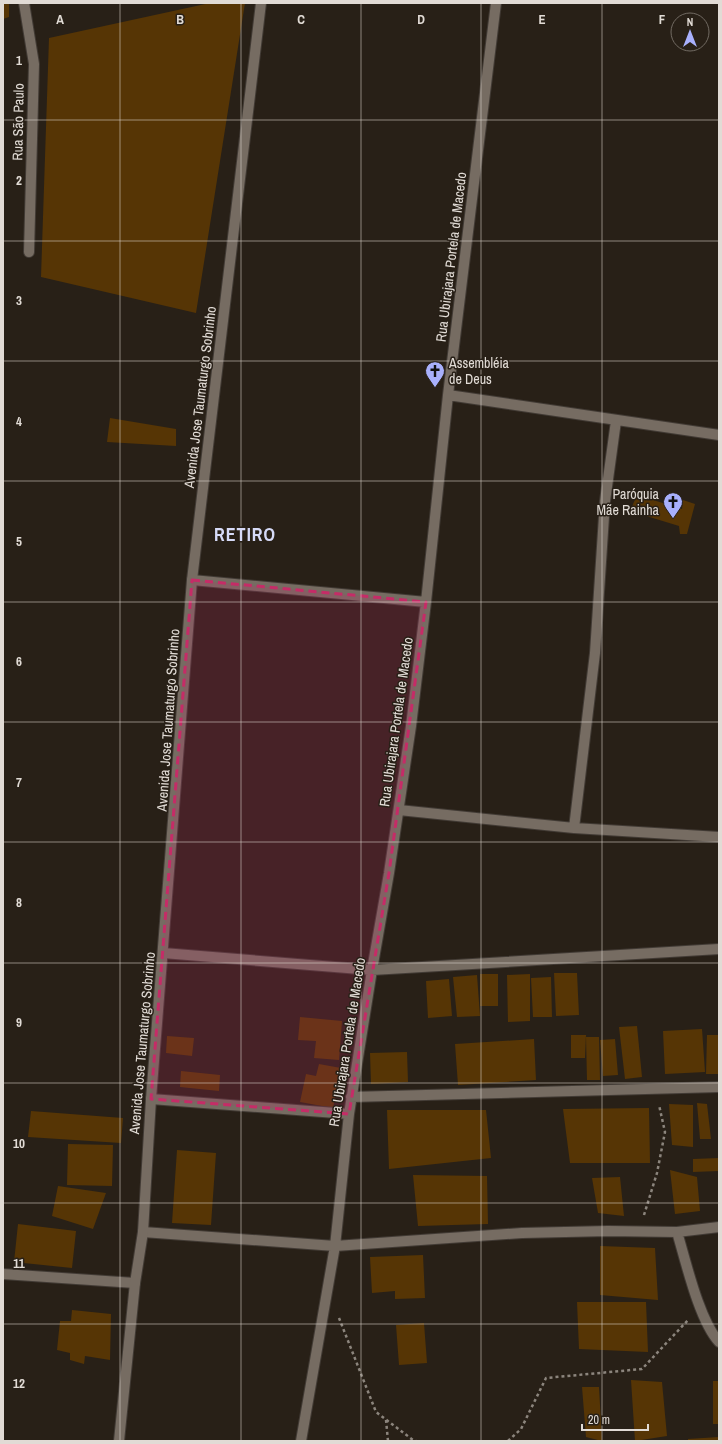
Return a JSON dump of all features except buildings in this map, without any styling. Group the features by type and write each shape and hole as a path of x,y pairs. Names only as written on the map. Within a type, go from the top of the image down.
{"street":[{"name":"Rua São Paulo","path":"24,3 34,64 29,252"},
{"name":"Avenida Jose Taumaturgo Sobrinho","path":"119,1441 135,1283 143,1232 151,1099 192,580 261,3"},
{"name":"Rua Ubirajara Portela de Macedo","path":"301,1441 336,1246 349,1114 399,810 426,602 448,395 496,3"},
{"path":"448,395 719,435"},
{"path":"574,828 595,653 605,501 616,420"},
{"path":"192,580 426,602"},
{"path":"399,810 574,828 719,837"},
{"path":"163,953 372,970 719,949"},
{"path":"352,1097 719,1088"},
{"path":"151,1099 349,1114"},
{"path":"143,1232 336,1246 522,1234 634,1231 677,1232 719,1227"},
{"path":"677,1232 701,1308 715,1338 719,1342"},
{"path":"3,1274 135,1283"}],"path":[{"path":"634,1231 648,1205 658,1173 665,1132 656,1089"},
{"path":"328,1290 376,1412 416,1441"},
{"path":"508,1441 521,1429 546,1378 642,1369 682,1325 701,1308"},
{"path":"386,1420 388,1441"}],"highlighted area":[{"path":"192,580 426,602 389,873 349,1114 151,1099"}],"place":[{"name":"Assembléia de Deus","path":"435,388"},
{"name":"Paróquia Mãe Rainha","path":"673,519"}],"district":[{"name":"RETIRO","path":"245,535"}]}
